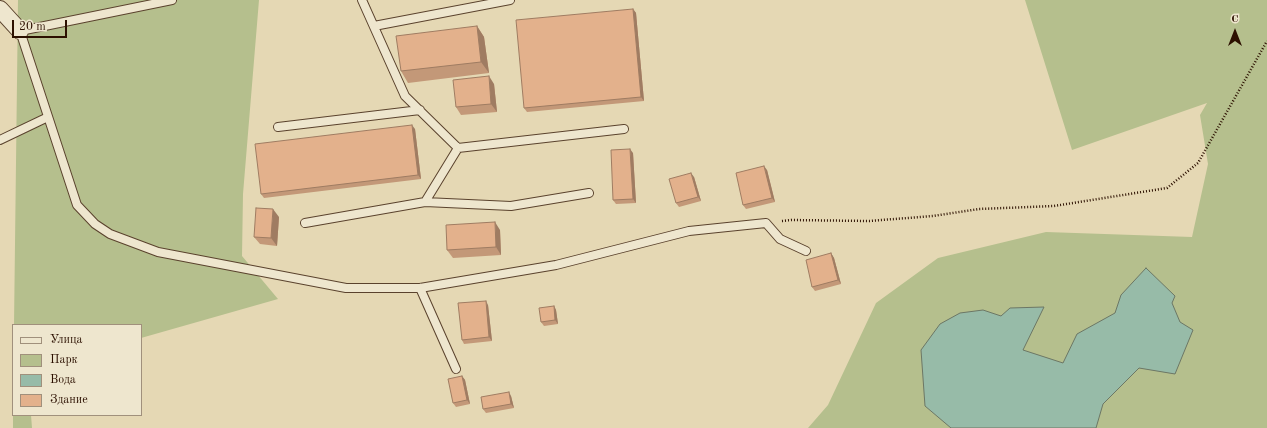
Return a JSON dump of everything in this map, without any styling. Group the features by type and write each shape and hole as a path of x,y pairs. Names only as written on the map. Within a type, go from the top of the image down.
{"street":[{"path":"0,9 20,31"}],"lane":[{"path":"172,0 20,31 77,205 95,224 110,234 158,252 346,288 420,288 556,265 689,231 766,224 780,239 806,251"},
{"path":"362,0 406,96 458,148"},
{"path":"374,26 510,0"},
{"path":"278,127 420,110"},
{"path":"0,140 48,117"},
{"path":"458,148 624,129"},
{"path":"425,202 458,148"},
{"path":"305,223 425,202 511,206 588,193"},
{"path":"420,288 456,369"}],"path":[{"path":"766,224 791,220 869,221 933,216 979,209 1054,206 1166,188 1198,163 1267,41"}],"green space":[{"path":"18,0 259,0 243,194 242,256 278,299 142,338 142,324 14,324"},
{"path":"1025,0 1267,0 1267,428 808,428 828,405 876,303 938,258 1046,232 1192,237 1208,164 1200,115 1207,103 1072,150"},
{"path":"13,416 31,416 32,428 13,428"}],"water":[{"path":"1146,268 1175,296 1172,303 1180,322 1193,330 1175,374 1139,368 1103,404 1096,428 951,428 925,406 921,350 940,324 960,313 983,310 1001,316 1010,308 1044,307 1023,350 1063,363 1077,334 1115,313 1121,295"}],"building":[{"path":"633,9 641,97 524,108 516,20"},
{"path":"477,26 481,62 401,71 396,36"},
{"path":"489,76 491,104 456,107 453,80"},
{"path":"412,125 418,175 261,194 255,144"},
{"path":"630,149 633,199 613,200 611,150"},
{"path":"764,166 772,198 743,205 736,173"},
{"path":"691,173 698,197 676,203 669,179"},
{"path":"256,208 273,209 271,238 254,237"},
{"path":"495,222 496,247 447,250 446,225"},
{"path":"831,253 838,280 812,287 806,260"},
{"path":"486,301 489,337 462,340 458,303"},
{"path":"554,306 555,320 541,322 539,308"},
{"path":"462,376 467,400 453,403 448,379"},
{"path":"509,392 511,404 483,409 481,397"}]}
